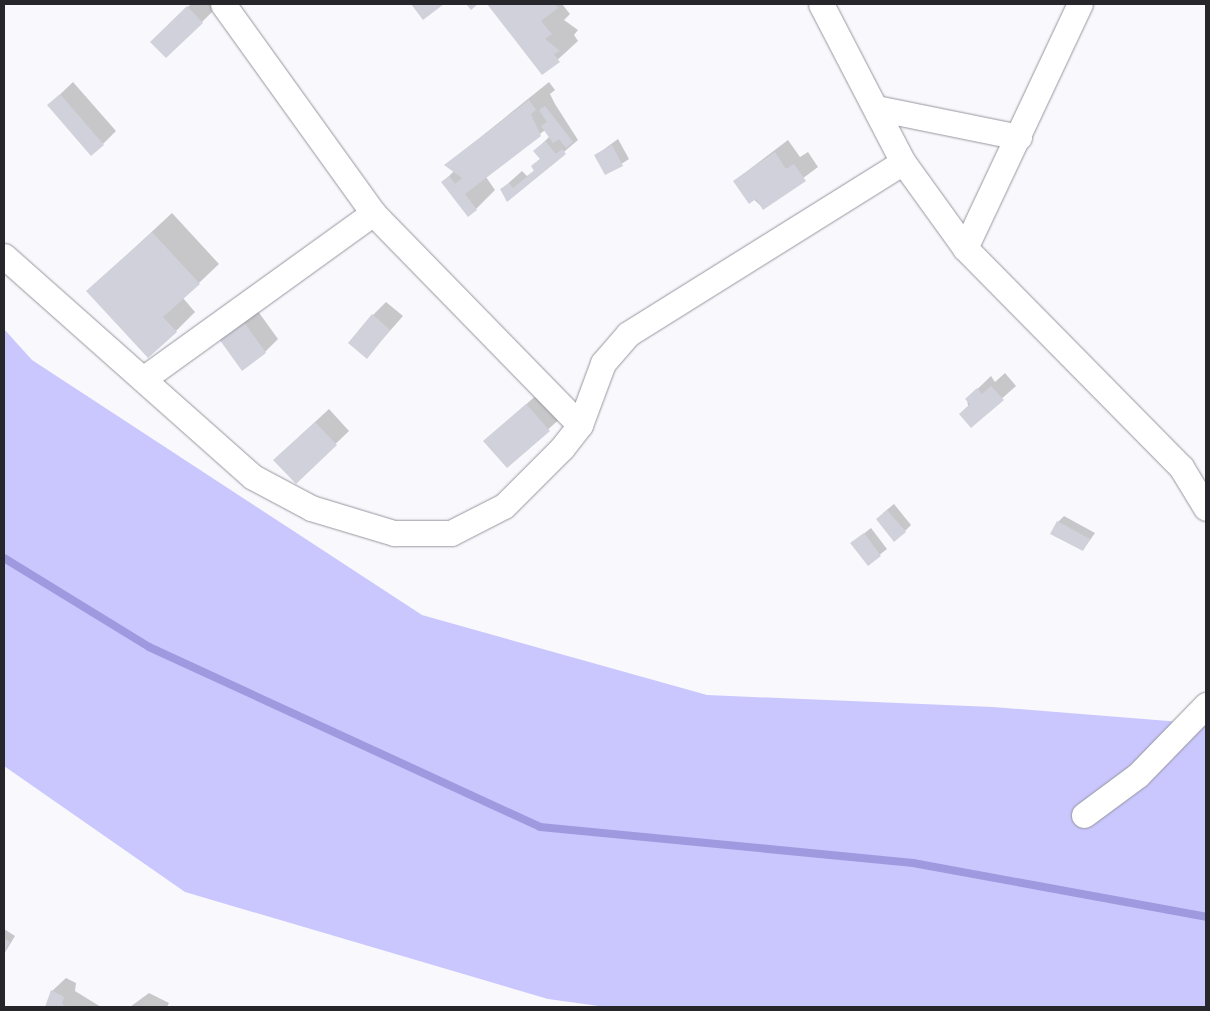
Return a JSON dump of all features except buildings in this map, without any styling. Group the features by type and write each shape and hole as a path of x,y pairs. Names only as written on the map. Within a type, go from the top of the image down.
{"street":[{"path":"223,4 373,213 580,425"},
{"path":"821,4 903,162 965,248 1181,467 1206,508"},
{"path":"965,248 1019,137 1080,4"},
{"path":"876,108 1019,137"},
{"path":"4,256 253,477 311,508 394,533 451,533 504,506 580,425 603,363 628,334 903,162"},
{"path":"142,379 373,213"},
{"path":"1084,815 1138,775 1206,705"}],"shaded area":[{"path":"4,329 32,360 422,615 707,695 993,707 1206,724 1206,1007 606,1007 548,999 185,892 4,766"}],"waterway":[{"path":"4,558 149,647 540,827 913,863 1206,917"}]}
